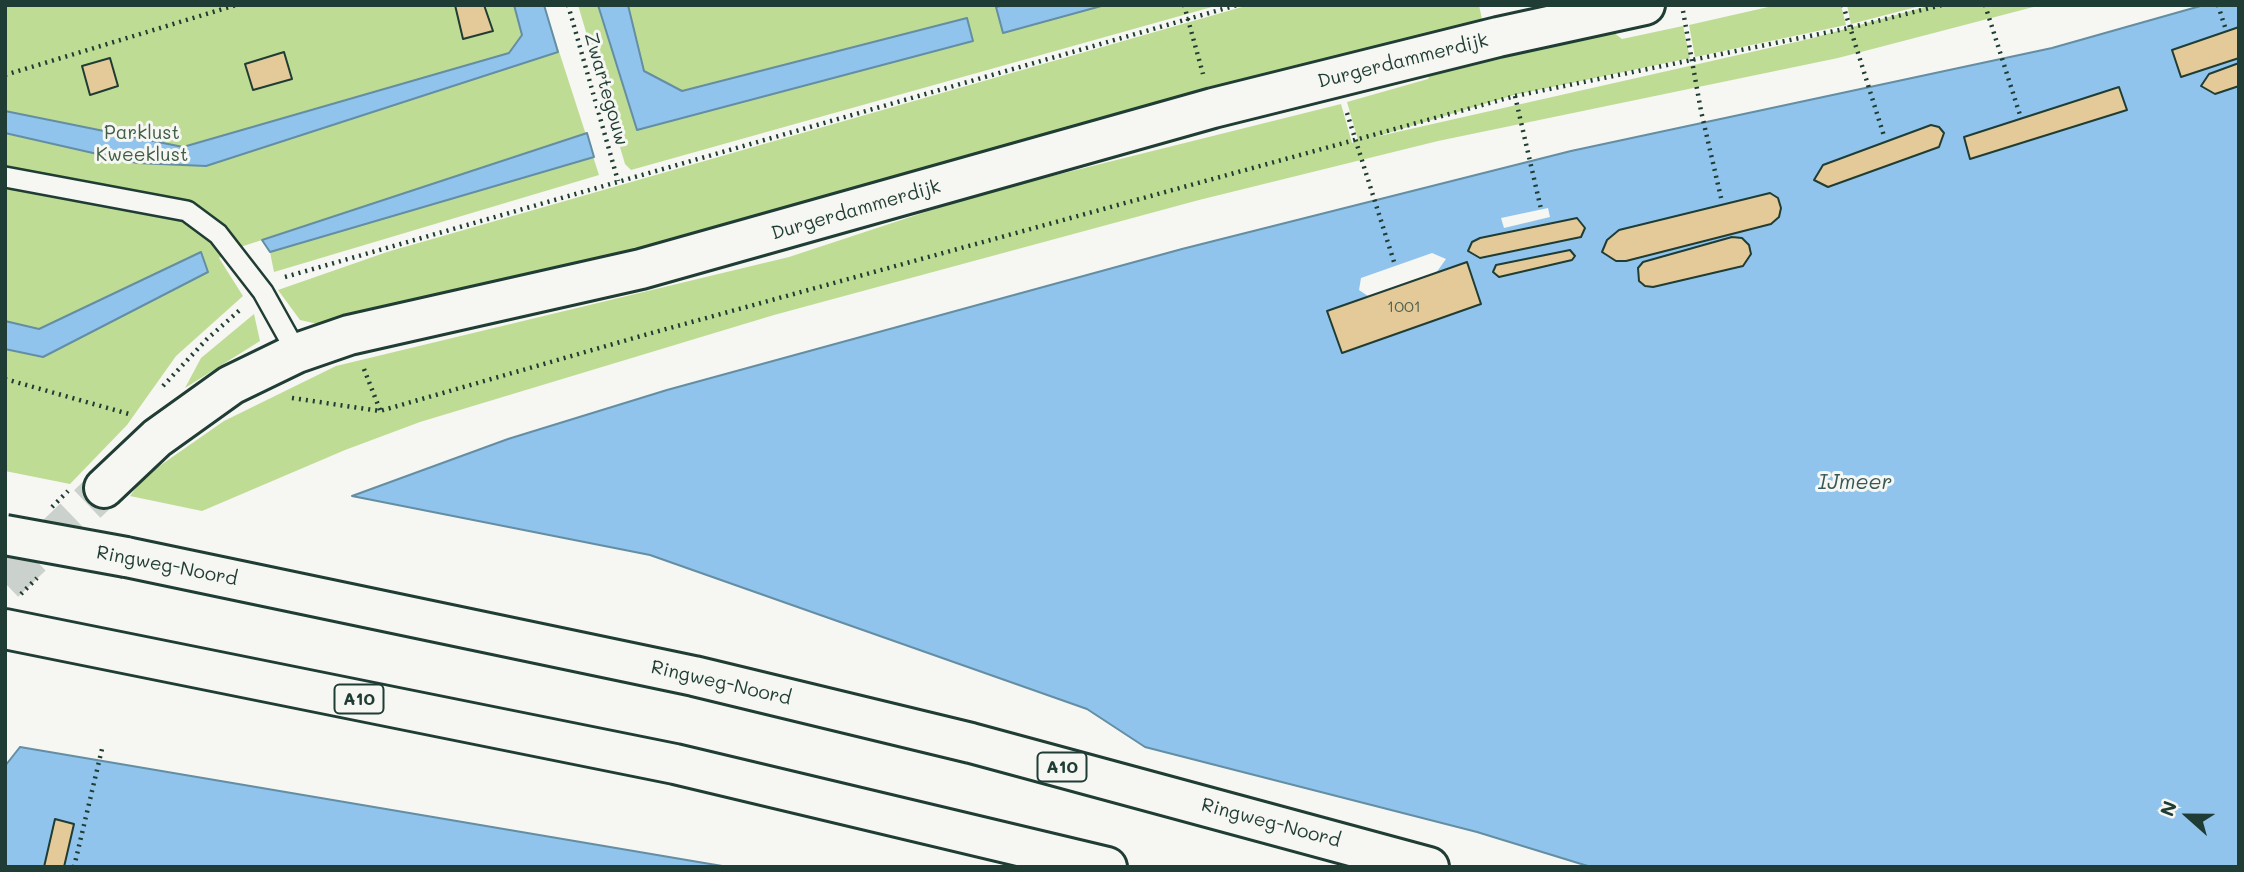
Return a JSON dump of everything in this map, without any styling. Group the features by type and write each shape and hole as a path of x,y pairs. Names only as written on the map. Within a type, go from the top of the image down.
{"main road":[{"name":"Durgerdammerdijk","path":"104,488 157,438 231,385 297,353 349,335 641,268 1213,108 1498,37 1645,5"},
{"name":"Ringweg-Noord","path":"5,535 126,556 707,679 971,743 1429,867"},
{"name":"A10","path":"23,632 675,764 1107,867"}],"lane":[{"path":"5,177 187,211 218,234 263,292 297,353"}],"path":[{"path":"5,75 236,5"},
{"name":"Zwartegouw","path":"568,5 618,181"},
{"path":"1184,5 1213,108"},
{"path":"283,278 1237,5"},
{"path":"1682,5 1722,202"},
{"path":"1843,5 1885,136"},
{"path":"291,397 380,411 1515,96 1849,28 1942,5"},
{"path":"1985,5 2020,115"},
{"path":"2218,5 2225,27"},
{"path":"1515,96 1541,209"},
{"path":"1350,126 1395,265"},
{"path":"5,379 138,416"},
{"path":"368,379 380,411"},
{"path":"74,867 102,750"}],"green space":[{"name":"Parklust Kweeklust","path":"5,5 544,5 599,175 274,272 270,252 262,240 237,248 219,258 243,296 176,356 127,425 70,484 5,471 5,349 44,357 61,344 5,330"},
{"path":"578,5 598,5 637,130 967,19 682,91 644,71 628,5 1004,5 996,7 1003,33 1105,5 1219,5 631,170 625,164"},
{"path":"1249,5 1479,5 1483,24 545,273 318,324 300,320 278,290 387,252"},
{"path":"1777,5 1841,5 1846,25 1695,57 1689,25"},
{"path":"1847,5 1924,5 1851,24"},
{"path":"1932,5 2041,5 1838,58 1438,141 1199,200 774,315 420,422 345,450 202,511 130,496 145,476 224,421 336,366 789,257 980,194 1341,104 1352,143 1358,140 1347,102 1428,79 1431,72 1613,32 1622,39 1683,26 1690,58 1514,95 1375,137 1809,39"},
{"path":"254,314 260,341 185,388 201,358"}],"water":[{"path":"514,5 544,5 558,52 206,166 137,163 5,133 5,111 183,147 509,53 522,35"},
{"path":"598,5 628,5 644,71 682,91 967,18 973,41 637,130"},
{"path":"1105,5 1003,33 996,7"},
{"name":"IJmeer","path":"2204,5 2239,5 2239,867 1591,867 1477,832 1145,747 1087,709 650,555 352,496 508,439 667,390 1182,249 1571,151 2052,48"},
{"path":"587,133 594,157 270,252 262,240"},
{"path":"201,252 208,272 43,357 5,349 5,321 39,329"},
{"path":"20,747 728,867 5,867 5,766"}],"pier":[{"path":"1548,208 1550,217 1504,228 1501,218"},
{"path":"1432,253 1446,259 1436,273 1368,296 1359,290 1361,278"}],"building":[{"path":"455,5 484,5 493,31 463,39"},
{"path":"2239,27 2239,58 2181,77 2172,50"},
{"path":"284,52 292,79 253,90 245,64"},
{"path":"110,58 118,86 90,95 82,66"},
{"path":"2239,63 2239,86 2215,94 2201,86 2209,74"},
{"path":"2119,87 2127,110 1970,159 1964,137"},
{"path":"1931,125 1939,127 1944,133 1939,147 1828,187 1814,180 1823,165"},
{"path":"1770,193 1778,198 1781,208 1779,217 1771,224 1626,261 1616,261 1602,252 1607,240 1619,230"},
{"path":"1577,218 1585,228 1581,237 1480,258 1468,251 1472,242 1480,238"},
{"path":"1732,237 1742,238 1749,245 1751,254 1743,266 1653,287 1645,286 1639,281 1638,268 1643,262"},
{"path":"1570,250 1575,256 1572,260 1499,277 1493,272 1496,265"},
{"path":"1467,262 1481,304 1342,353 1327,311"},
{"path":"55,819 74,824 64,867 44,867"}],"tunnel":[{"path":"5,583 104,488"}]}
